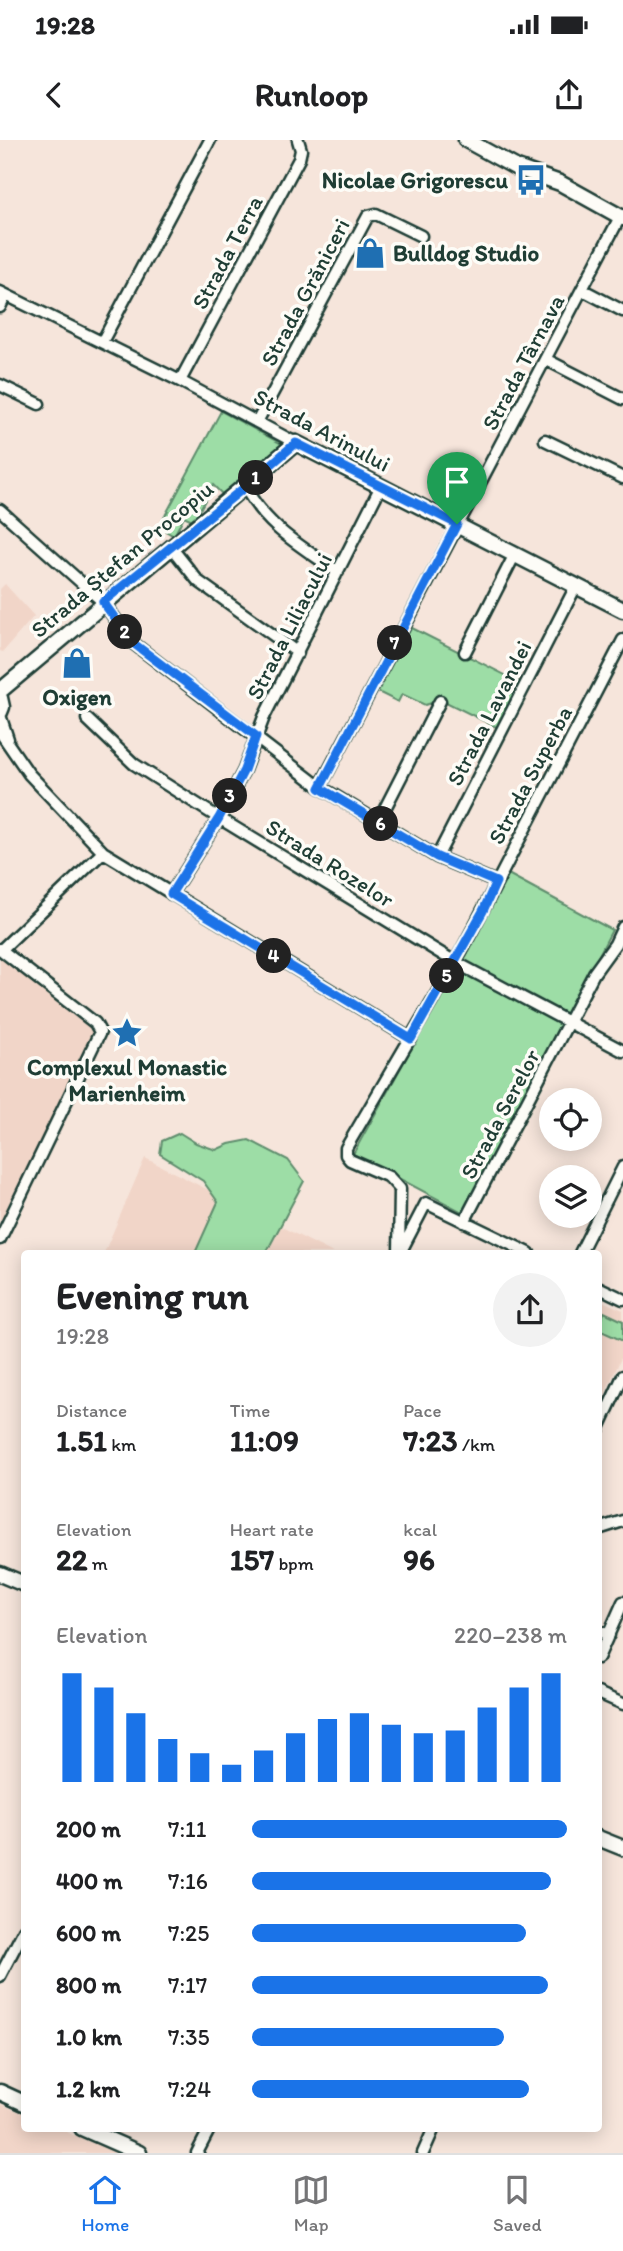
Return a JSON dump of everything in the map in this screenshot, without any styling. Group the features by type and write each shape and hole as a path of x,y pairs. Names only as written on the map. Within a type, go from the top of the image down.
{"street":[{"path":"102,342 210,140"},
{"name":"Strada Terra","path":"180,381 299,159 301,150 298,140"},
{"path":"466,140 486,144 517,168 559,183 622,218"},
{"name":"Strada Grăniceri","path":"257,422 368,216 376,214 421,236"},
{"name":"Strada Târnava","path":"320,788 457,524 622,218"},
{"path":"583,290 623,311"},
{"path":"0,307 3,293"},
{"name":"Strada Arinului","path":"3,293 180,381 623,610"},
{"path":"547,360 623,399"},
{"path":"0,385 39,404"},
{"path":"545,440 623,478"},
{"name":"Strada Ștefan Procopiu","path":"2,700 103,602 296,443"},
{"name":"Strada Liliacului","path":"171,894 219,818 244,770 264,717 381,486"},
{"path":"245,487 257,508 272,524 338,572"},
{"path":"0,510 103,602 133,643 320,788 437,857 496,882"},
{"path":"171,547 198,581 298,653"},
{"path":"465,652 515,554"},
{"name":"Strada Lavandei","path":"437,857 576,586"},
{"name":"Strada Superba","path":"399,1250 400,1189 389,1177 351,1160 346,1151 347,1144 455,962 623,640"},
{"path":"2,700 9,743"},
{"path":"378,822 440,701"},
{"name":"Strada Rozelor","path":"87,719 134,764 219,818 455,962 623,1051"},
{"path":"0,734 29,774 103,852 411,1039"},
{"path":"0,1239 100,1032 95,1023 1,949 103,852"},
{"name":"Strada Serelor","path":"464,1222 594,973 619,946 623,927"},
{"path":"582,1250 623,1167"},
{"path":"401,1250 426,1203 523,1250"},
{"path":"602,1289 623,1299"},
{"path":"602,1421 623,1376"},
{"path":"602,1528 623,1521"},
{"path":"0,1574 21,1583"},
{"path":"603,1633 623,1602"},
{"path":"602,1695 623,1704"},
{"path":"602,1840 623,1848"},
{"path":"0,1976 21,1936"},
{"path":"0,2092 21,2102"},
{"path":"100,2132 139,2153"},
{"path":"197,2153 208,2132"},
{"path":"423,2153 432,2132"}],"shaded area":[{"path":"5,584 34,616 3,652 0,651 0,589"},
{"path":"0,955 95,1031 0,1229"},
{"path":"145,1158 327,1250 105,1250"},
{"path":"602,1301 623,1310 623,1354 602,1400"},
{"path":"0,2104 21,2113 21,2132 66,2132 115,2153 0,2153"}],"green space":[{"path":"221,411 282,444 222,494 213,485 194,521 184,516 174,536 159,527"},
{"path":"408,626 519,682 498,728 438,698 425,705 402,694 398,702 376,691"},
{"path":"508,874 612,930 464,1213 353,1154"},
{"path":"180,1133 196,1143 216,1150 249,1140 288,1160 304,1181 268,1250 196,1250 218,1202 203,1181 160,1154 162,1141"},
{"path":"604,1312 623,1321 623,1341 602,1331"}],"place":[{"name":"Nicolae Grigorescu","path":"531,180"},
{"name":"Bulldog Studio","path":"370,253"},
{"name":"Oxigen","path":"77,663"},
{"name":"Complexul Monastic Marienheim","path":"127,1033"}],"route":[{"path":"296,443 457,524 320,788 437,857 496,882 483,911 411,1039 171,894 219,818 244,770 256,736 133,643 103,602 296,443"}]}
